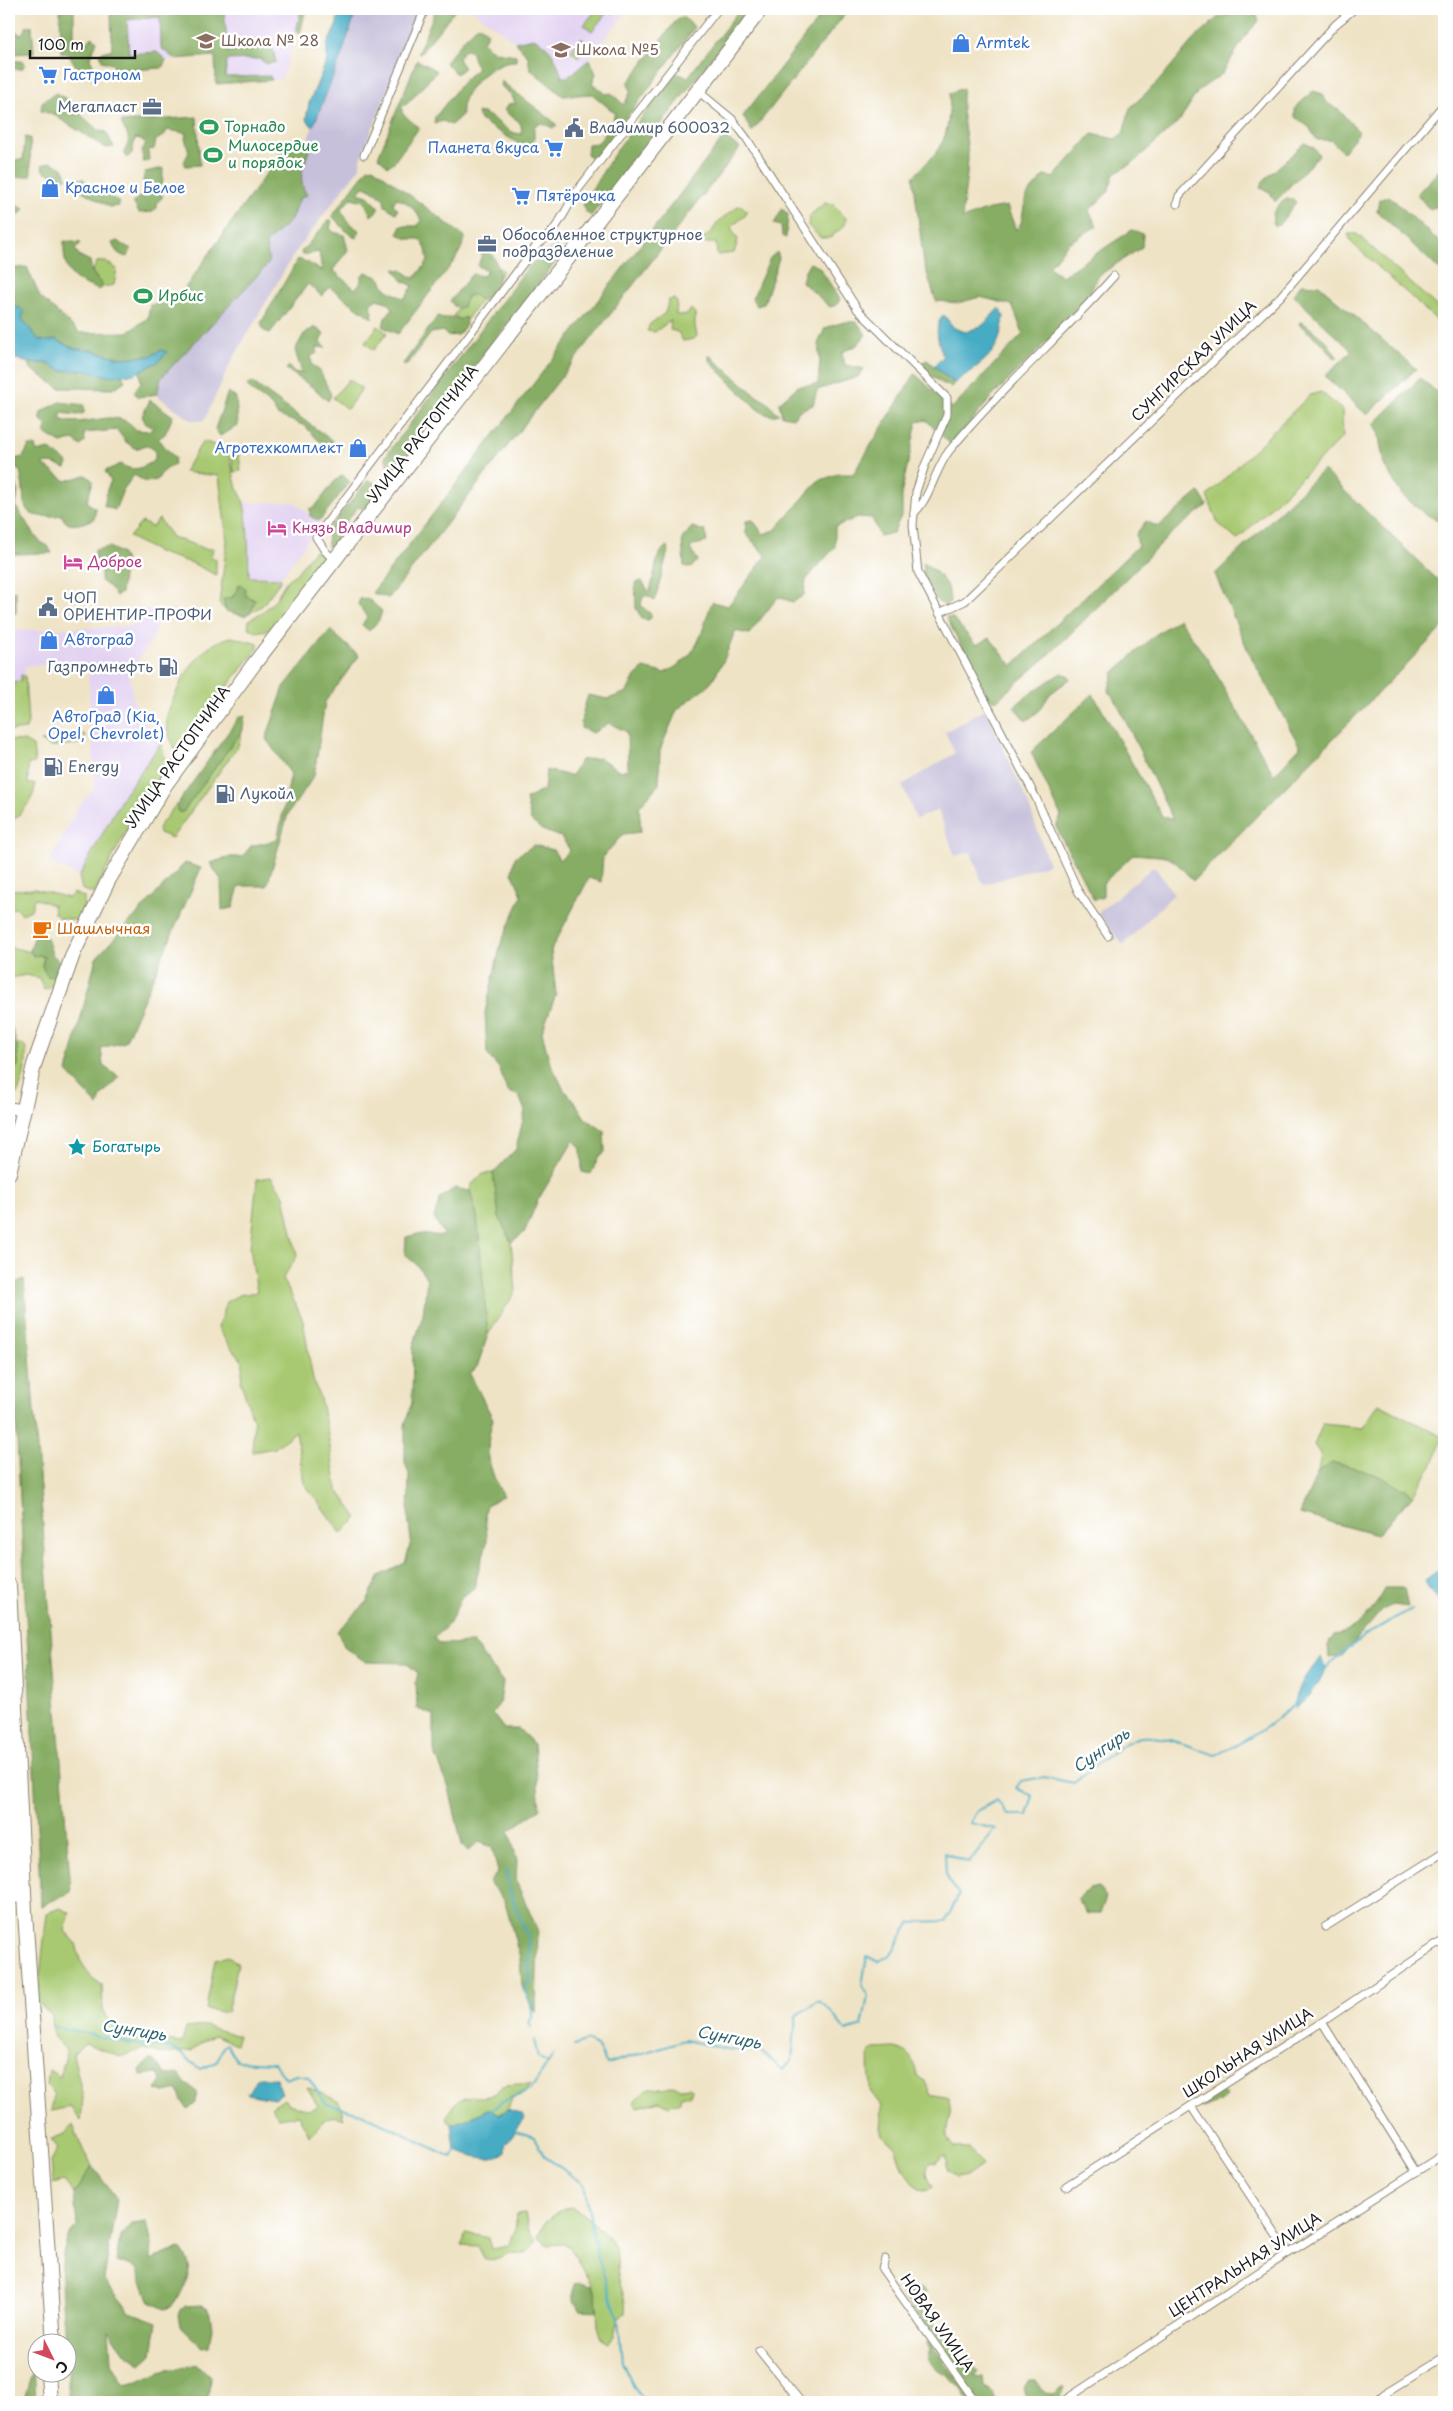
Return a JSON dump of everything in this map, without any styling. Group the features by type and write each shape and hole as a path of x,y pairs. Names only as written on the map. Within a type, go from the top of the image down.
{"highway":[{"name":"УЛИЦА РАСТОПЧИНА","path":"9,1173 34,1065 58,990 81,936 127,847 165,785 195,742 761,9"},
{"name":"УЛИЦА РАСТОПЧИНА","path":"24,1110 54,1023 80,957 136,845 172,789 258,672 770,9"},
{"path":"9,1585 25,1912 53,2334"},
{"path":"9,1785 44,2334"},
{"path":"49,2384 50,2402"},
{"path":"57,2384 59,2402"}],"main road":[{"path":"9,1108 24,1110"}],"street":[{"path":"364,155 425,9"},
{"name":"УЛИЦА РАСТОПЧИНА","path":"335,560 325,551 316,537 536,245 549,236 588,177 718,9"},
{"path":"1177,204 1179,196 1218,153 1335,25 1354,9"},
{"path":"704,96 732,119 747,139 858,310 948,398 947,415 925,465 916,492 913,525 918,572 1036,798 1078,891 1108,936"},
{"name":"СУНГИРСКАЯ УЛИЦА","path":"939,614 965,601 1280,297 1444,104"},
{"path":"914,513 922,507 934,475 948,452 1004,390 1076,319 1114,276"},
{"path":"1325,1927 1444,1852"},
{"name":"ШКОЛЬНАЯ УЛИЦА","path":"1066,2186 1322,2022 1444,1940"},
{"path":"1322,2022 1416,2172"},
{"path":"1191,2106 1288,2253"},
{"name":"ЦЕНТРАЛЬНАЯ УЛИЦА","path":"1062,2402 1288,2253 1444,2154"},
{"name":"НОВАЯ УЛИЦА","path":"885,2259 882,2269 976,2402"},
{"path":"760,2350 801,2402"},
{"path":"1375,2402 1384,2394 1444,2357"}],"shaded area":[{"name":"Школа № 28","path":"120,9 301,9 292,49 281,79 216,84 215,56 119,64"},
{"path":"357,9 420,9 360,159 360,167 294,254 230,364 204,421 191,420 159,397 157,394 161,378 269,263 266,243 340,59"},
{"name":"Школа №5","path":"471,9 628,9 570,83"},
{"path":"294,502 321,523 280,578 249,577 243,503"},
{"path":"135,608 159,610 154,636 129,674 134,703 161,743 122,798 79,877 50,862 77,808 95,788 88,669 60,671 60,664 25,666 25,676 21,675 21,681 9,682 9,631 135,626"},
{"path":"985,709 1027,800 1049,864 983,885 971,852 955,856 938,810 916,819 902,785 955,753 945,732"},
{"path":"1154,866 1174,894 1123,945 1098,913"}],"green space":[{"path":"60,9 74,9 74,37 81,45 93,37 97,41 90,59 95,68 93,78 81,72 69,54 61,53"},
{"path":"103,9 224,9 228,52 258,47 273,49 276,62 267,64 259,59 227,60 225,77 270,76 272,80 216,84 215,56 175,59 161,48 160,17 127,20 129,54 157,52 166,60 162,68 130,70 125,77 117,79 113,64 102,61 100,53 112,49 111,12"},
{"path":"301,9 306,9 300,34 296,32"},
{"path":"436,9 455,10 420,54 418,53"},
{"path":"597,9 617,9 613,14 608,11 592,31 584,25"},
{"path":"740,9 749,9 591,216 585,211 583,203 618,148 676,73 688,77"},
{"path":"826,9 849,9 752,132 743,116"},
{"path":"1247,9 1254,9 1259,21 1246,35 1222,74 1198,91 1180,120 1134,162 1114,174 1108,192 1089,211 1097,226 1068,243 1049,267 1062,276 1132,230 1143,234 1142,247 1098,276 1091,291 1062,326 992,397 951,445 926,420 917,422 902,490 902,514 893,533 880,536 872,518 858,517 835,527 835,547 806,580 804,595 793,602 778,597 749,634 735,631 724,660 710,684 677,710 660,750 659,784 639,807 641,832 623,834 603,857 601,882 589,878 551,950 556,994 542,1032 549,1060 564,1090 573,1099 585,1118 604,1131 605,1152 598,1158 591,1174 582,1172 581,1149 574,1140 538,1200 524,1233 511,1242 499,1216 493,1173 516,1149 525,1111 519,1096 507,1091 499,1068 487,1054 485,1012 501,943 522,895 512,872 515,857 534,845 553,850 560,860 570,850 561,837 542,830 531,821 526,799 544,790 546,770 571,776 581,760 600,758 620,771 628,769 627,732 609,723 593,733 581,728 582,715 588,695 608,699 627,692 635,676 644,668 664,673 685,660 697,644 712,602 728,606 766,556 746,534 746,521 753,520 763,534 775,530 818,481 838,474 853,474 915,374 952,408 1023,334 1012,305 980,297 958,303 936,301 924,264 913,177 932,157 943,140 948,121 950,93 963,88 963,114 968,157 962,219 989,209 1007,206 1016,230 1021,223 1026,196 1045,175 1053,178 1092,134 1115,139 1123,134 1130,108 1158,82 1192,41 1217,18"},
{"path":"682,17 692,24 694,28 594,161 587,154 588,144 598,143 611,126 615,113 592,94 563,96 530,69 528,56 515,42 534,38 540,42 552,54 562,77 568,77 590,59 596,74 592,83 606,94 611,93 624,105 631,91 628,83 678,18"},
{"path":"478,25 488,32 483,42 495,52 516,55 516,61 498,65 479,78 466,96 462,106 462,115 451,125 443,121 434,124 435,117 471,73 477,69 471,51 464,50 458,59 464,68 456,74 445,63"},
{"path":"27,26 32,26 34,53 9,54 9,30 13,29 21,35"},
{"path":"581,38 589,44 578,57 571,51"},
{"path":"417,60 437,71 407,104 402,106 402,113 419,128 394,162 388,166 378,157"},
{"path":"9,61 21,61 25,64 22,69 9,69"},
{"path":"501,81 557,126 553,128 542,123 534,126 534,141 524,147 480,120 477,112 489,116 510,131 521,134 519,122 504,110 510,103 516,104 511,95 501,86"},
{"path":"1313,91 1323,94 1327,103 1339,110 1359,132 1343,152 1331,140 1317,140 1309,127 1295,117 1295,108"},
{"path":"56,93 83,109 81,115 99,131 106,132 114,147 106,148 52,114 41,111 42,102"},
{"path":"197,117 200,165 185,166 184,162 189,152 185,138 186,133 167,130 164,136 156,140 154,149 148,150 149,161 143,162 142,150 146,144 141,139 135,138 132,153 127,158 124,152 128,142 127,133 121,122"},
{"path":"25,137 30,138 31,176 9,178 9,160 23,160"},
{"path":"724,137 740,148 389,598 372,593"},
{"path":"297,140 310,148 302,172 302,183 307,195 300,198 290,221 266,243 269,263 161,378 157,394 138,397 134,392 141,382 140,370 158,362 167,352 161,350 150,356 120,358 90,350 75,349 55,339 50,341 39,340 22,319 20,308 9,306 9,269 27,267 40,297 80,333 128,332 148,318 150,305 175,302 280,154 292,141"},
{"path":"1305,143 1314,148 1319,155 1275,202 1270,192 1260,188 1263,181"},
{"path":"51,162 64,169 67,177 64,179 43,171 42,165"},
{"path":"1444,165 1444,208 1442,205 1429,209 1417,194"},
{"path":"373,167 465,237 455,260 398,334 383,327 385,318 393,308 387,302 377,299 370,304 373,312 372,318 329,287 322,296 308,284 270,333 264,331 261,323 298,259 322,271 319,252 302,255 301,252 330,219 332,221 330,228 333,232 344,235 348,250 333,270 355,289 361,282 361,276 366,272 380,278 386,289 404,299 413,286 403,281 394,269 402,270 414,279 428,261 426,249 420,239 408,239 398,234 401,226 418,226 421,220 411,206 396,198 393,204 398,210 396,213 385,206 384,199 368,187 363,187 358,193 368,196 378,206 378,210 371,216 364,201 351,198 341,210 350,224 360,231 356,238 350,235 332,216 368,168"},
{"path":"163,168 162,198 157,202 157,208 153,212 139,213 133,202 142,195 145,189 143,180 145,172"},
{"path":"74,178 84,179 92,187 118,201 119,206 110,207 75,187"},
{"path":"1389,196 1444,246 1444,274 1377,211 1379,200"},
{"path":"1286,198 1293,199 1296,202 1279,225 1275,226 1273,214"},
{"path":"825,203 833,204 846,218 845,225 830,238 821,238 808,226 809,216"},
{"path":"9,205 18,205 24,209 20,214 9,214"},
{"path":"738,206 742,206 747,211 746,215 731,227 738,240 734,253 717,255 716,243 701,243 701,239 710,234 720,220"},
{"path":"782,209 788,214 786,238 782,236 781,226 774,224"},
{"path":"1348,234 1357,234 1444,313 1444,327 1351,242"},
{"path":"64,241 81,243 75,250 80,256 90,261 92,272 103,287 100,290 82,283 71,274 65,261"},
{"path":"117,241 131,249 128,257 122,256 116,251 112,243"},
{"path":"556,245 564,251 397,466 389,468 385,457 528,267"},
{"path":"483,251 491,253 498,268 499,274 496,285 482,302 474,295 467,296 463,307 456,308 450,301 472,274 483,276 488,271 478,266"},
{"path":"777,252 779,258 764,304 757,306 752,299 770,258"},
{"path":"105,261 117,269 114,285 103,287 92,272 97,262"},
{"path":"493,263 503,271 464,323 454,315"},
{"path":"810,263 819,267 840,299 837,305 830,307 802,282 805,270"},
{"path":"1301,284 1319,285 1416,369 1367,415 1325,376 1352,351 1293,295"},
{"path":"674,299 677,302 676,315 687,315 691,309 695,313 697,336 694,339 683,341 678,332 670,330 671,320 655,332 647,331 650,324 665,313 669,300"},
{"path":"438,316 442,319 454,317 460,320 465,317 466,325 458,335 447,336 443,331 431,333 407,365 403,364"},
{"path":"844,322 857,322 866,335 856,346 842,352 845,365 864,369 858,377 817,390 813,405 800,410 793,418 782,416 779,403 798,386 818,384 820,360 818,344 825,328"},
{"path":"1300,322 1304,323 1327,342 1338,358 1334,359 1325,346 1299,324"},
{"path":"378,326 387,333 374,350 365,343"},
{"path":"315,327 324,334 320,341 326,348 317,347 317,353 310,357 313,366 320,371 331,395 328,401 315,389 286,369 289,366 294,372 302,373 295,350 304,334"},
{"path":"709,355 779,414 770,415 756,408 709,361"},
{"path":"927,360 954,383 951,387 938,381 928,372 922,363"},
{"path":"30,363 46,363 62,371 83,370 107,376 121,374 125,381 113,389 59,388 30,368"},
{"path":"1420,378 1444,398 1444,523 1425,514 1402,495 1384,465 1378,431 1374,424"},
{"path":"349,379 362,389 347,409 333,398"},
{"path":"252,382 338,445 338,448 332,448 326,442 319,441 305,426 277,415 267,402 247,385"},
{"path":"228,392 236,398 238,426 220,436 215,429"},
{"path":"1321,392 1342,410 1343,437 1237,540 1218,523 1207,496 1310,395"},
{"path":"150,400 173,416 165,434 158,439 175,458 174,465 163,471 157,480 146,482 134,475 123,490 115,510 104,506 107,489 111,481 105,471 121,464 134,469 142,467 155,460 155,450 146,445 136,449 126,442 117,430 84,433 85,442 81,446 73,440 61,443 45,434 46,425 41,420 41,412 60,402 84,405 84,413 77,415 62,413 60,419 80,422 110,418 120,419 136,430 150,431 153,426 146,424 142,416"},
{"path":"203,441 228,450 246,517 249,577 280,578 281,580 262,606 251,612 255,600 246,596 239,586 233,597 223,600 226,611 219,604 227,541 219,476 184,472"},
{"path":"29,446 35,446 37,452 49,449 66,461 68,464 66,468 51,463 42,464 66,481 86,475 93,481 87,502 96,509 94,519 80,524 71,524 64,520 62,515 36,516 30,513 24,501 20,471 15,468 15,459 23,457"},
{"path":"239,455 241,471 234,472 232,456"},
{"path":"9,470 18,489 16,507 39,541 48,546 52,553 12,554 9,556"},
{"path":"1323,470 1444,586 1444,626 1193,881 1173,860 1162,856 1134,854 1103,883 1103,897 1094,900 1056,827 1061,816 1031,752 1093,694 1162,816 1173,820 1115,699 1108,692 1114,672 1155,635 1179,619 1208,660 1274,775 1300,747 1249,653 1215,574"},
{"path":"343,475 350,482 319,521 310,516 310,508 314,508 335,481"},
{"path":"368,480 377,484 375,501 363,509 358,507 346,522 348,532 338,544 328,547 327,531"},
{"path":"1199,492 1207,505 1172,533 1051,653 996,701 989,698 946,617 953,618 976,645 990,638 1012,666 1138,546 1136,534 1146,521 1158,527"},
{"path":"159,519 172,537 206,549 213,548 211,557 216,559 216,575 192,563 160,553 129,537 142,522 152,527"},
{"path":"692,527 705,531 707,542 694,545 690,549 698,560 691,568 684,566 682,539"},
{"path":"667,546 668,551 655,600 646,595 642,599 641,606 651,614 651,618 648,620 642,619 636,608 635,583 642,581 649,592 659,555"},
{"path":"109,547 121,553 125,560 121,593 116,596 110,587 101,581 101,564 95,563 95,550"},
{"path":"314,551 319,551 326,560 273,629 256,632 248,627 249,620 272,603 286,582 295,575"},
{"path":"923,563 934,570 942,579 948,589 950,602 945,605 938,602 924,576"},
{"path":"239,585 245,588 246,596 255,600 251,612 244,616 226,611 223,599 233,597"},
{"path":"9,591 16,591 16,613 9,616"},
{"path":"367,598 382,611 379,620 369,631 362,625 367,617 358,604 360,599"},
{"path":"330,630 359,656 325,702 314,776 288,814 267,886 239,886 233,908 222,910 221,880 210,863 230,857 242,857 251,846 277,840 291,774 266,739 284,687"},
{"path":"232,637 258,644 258,648 177,750 175,750 168,730 167,715 182,681 202,653 221,640"},
{"path":"1062,673 1069,676 1070,679 1050,694 1039,711 1026,721 1014,707"},
{"path":"21,675 25,676 28,723 26,729 9,731 9,682 21,681"},
{"path":"245,715 243,729 183,812 178,812 176,806 239,717"},
{"path":"243,729 238,746 172,838 159,833 158,828 174,807 176,806 179,812 183,812"},
{"path":"81,733 85,735 83,743 50,747 41,741 81,738"},
{"path":"9,740 24,741 33,746 35,763 28,764 28,784 35,784 30,801 9,825"},
{"path":"161,743 167,765 133,817 94,894 82,889 79,877 122,798"},
{"path":"185,863 201,868 125,1042 101,1048 103,1066 119,1077 101,1096 98,1106 67,1072 96,958"},
{"path":"35,889 69,898 73,893 84,897 84,915 77,920 59,918 54,913 53,905 34,898 31,910 22,914 17,908 9,909 9,890"},
{"path":"35,935 47,938 52,954 59,961 54,977 47,976 42,966 44,957 39,955 33,956 30,950"},
{"path":"9,947 31,952 33,956 39,955 44,957 42,966 47,976 54,977 55,981 51,987 44,990 39,978 26,975 10,978"},
{"path":"9,1021 17,1044 18,1066 9,1072"},
{"path":"17,1044 25,1046 25,1068 18,1093 9,1102 9,1072 18,1065"},
{"path":"493,1173 499,1216 511,1242 516,1291 488,1335 477,1318 470,1191 471,1185 483,1174"},
{"path":"271,1177 284,1196 297,1256 283,1278 303,1320 313,1380 320,1398 337,1489 358,1518 341,1533 304,1483 296,1431 275,1448 252,1452 254,1422 241,1383 243,1362 218,1328 226,1302 239,1295 257,1292 250,1248 257,1179"},
{"path":"455,1188 470,1191 477,1215 488,1335 477,1367 470,1374 493,1419 488,1449 489,1458 494,1476 503,1496 487,1505 485,1518 487,1540 477,1574 476,1586 461,1598 450,1623 434,1638 439,1644 473,1643 503,1682 500,1703 492,1713 504,1729 519,1729 534,1744 540,1809 509,1831 517,1860 516,1881 538,1931 536,2012 522,1986 520,1959 505,1902 489,1882 498,1872 492,1847 479,1842 468,1851 462,1845 449,1788 434,1751 434,1715 417,1709 416,1682 418,1673 406,1663 366,1662 345,1648 337,1631 366,1603 379,1576 405,1563 411,1541 408,1516 409,1474 405,1463 405,1425 412,1402 413,1347 423,1315 427,1279 416,1264 405,1255 406,1237 418,1234 445,1236 434,1218 440,1198"},
{"path":"24,1279 71,1892 41,1906 9,1286"},
{"path":"1379,1404 1443,1437 1432,1466 1412,1496 1377,1535 1300,1514 1318,1472 1321,1455 1314,1445 1323,1424 1363,1428"},
{"path":"1332,1463 1381,1477 1406,1489 1412,1496 1377,1535 1300,1514 1318,1472"},
{"path":"1384,1588 1404,1588 1408,1607 1393,1605 1382,1610 1342,1656 1329,1658 1328,1645 1334,1635 1351,1629 1365,1618 1376,1604"},
{"path":"1099,1887 1106,1897 1100,1914 1087,1914 1077,1899 1089,1889"},
{"path":"60,1908 70,1913 65,1931 76,1943 80,1960 91,1977 102,1985 103,2010 119,2035 156,2035 166,2041 182,2043 186,2028 206,2026 239,2036 236,2044 214,2035 191,2051 163,2054 143,2049 120,2057 85,2043 73,2054 83,2097 81,2121 70,2107 51,2111 54,2095 47,2085 49,2070 60,2077 67,2051 53,2036 52,2016 37,2002 47,1913"},
{"path":"229,1956 238,1964 227,2013 206,2009 215,1959"},
{"path":"895,2048 905,2052 911,2058 917,2076 925,2080 930,2094 949,2098 948,2140 954,2148 969,2148 982,2165 966,2176 956,2178 948,2171 946,2157 943,2155 936,2163 930,2163 928,2166 927,2174 933,2186 930,2189 924,2190 916,2186 902,2168 896,2148 882,2135 880,2128 882,2107 870,2091 869,2054 874,2049"},
{"path":"149,2060 153,2060 167,2075 179,2074 186,2084 197,2091 196,2103 188,2110 178,2090 164,2093 156,2090 162,2080 158,2073 141,2075 140,2070"},
{"path":"531,2084 524,2094 512,2098 508,2109 499,2115 488,2109 452,2124 446,2120 450,2109 461,2099 487,2096 495,2093 502,2086"},
{"path":"673,2086 680,2088 689,2087 692,2089 690,2096 684,2095 680,2097 680,2102 669,2106 660,2101 639,2107 634,2103 649,2088 663,2089"},
{"path":"307,2087 339,2101 344,2119 333,2117 324,2120 310,2137 298,2115 279,2118 271,2107 284,2098 288,2103 309,2110 318,2106"},
{"path":"1216,2091 1224,2093 1227,2097 1204,2109 1201,2107"},
{"path":"73,2125 92,2166 74,2194 64,2181 53,2184 51,2161 58,2148 51,2139 62,2136"},
{"path":"92,2166 117,2199 104,2279 130,2312 157,2322 152,2354 141,2364 126,2354 109,2330 111,2362 124,2385 138,2382 159,2372 197,2364 210,2377 208,2401 68,2402 68,2384 78,2384 78,2334 64,2334 61,2280 64,2248 69,2235 77,2226 74,2194"},
{"path":"571,2207 583,2214 596,2226 609,2239 616,2251 617,2271 624,2298 625,2313 618,2318 614,2337 609,2343 602,2339 598,2326 596,2293 570,2247 564,2244 548,2245 539,2238 546,2221 554,2214"},
{"path":"525,2213 528,2228 537,2241 526,2254 511,2253 490,2261 484,2258 478,2246 462,2245 466,2233 488,2238 491,2249 509,2246 515,2230 517,2214"},
{"path":"147,2222 152,2244 151,2260 180,2248 189,2264 188,2279 185,2285 171,2307 165,2309 150,2302 137,2268 116,2261 120,2238 132,2224"},
{"path":"580,2283 591,2286 596,2293 597,2311 579,2310 574,2300 574,2284"},
{"path":"921,2286 927,2292 918,2301 924,2306 922,2313 935,2323 940,2329 941,2337 961,2357 971,2360 978,2372 974,2377 983,2378 984,2387 994,2392 997,2402 981,2402 978,2400 900,2292 911,2290 917,2292"},
{"path":"202,2305 209,2308 212,2328 209,2346 202,2347 180,2326 178,2315 185,2306"},
{"path":"929,2340 974,2402 966,2399 958,2385 948,2375 937,2370 928,2360 931,2349 927,2344"},
{"path":"1029,2380 1036,2380 1044,2392 1054,2393 1060,2387 1064,2387 1059,2397 1053,2401 1033,2402 1025,2396 1023,2387"},
{"path":"29,2384 35,2384 36,2402 23,2402"}],"water":[{"path":"338,9 357,9 340,59 313,127 306,119 309,103 327,60 327,45 337,24"},
{"path":"9,306 20,308 24,312 22,319 39,340 50,341 55,339 75,349 90,350 120,358 150,356 161,350 167,352 158,362 134,374 107,376 83,370 62,371 46,363 28,363 17,359 9,360"},
{"path":"999,308 1004,316 999,340 994,349 982,362 954,383 934,366 943,357 937,329 940,319 944,315 954,328 966,332 983,325"},
{"path":"1444,1565 1444,1600 1441,1601 1431,1592 1424,1580"},
{"path":"1321,1658 1326,1667 1321,1679 1310,1695 1294,1708 1303,1681"},
{"path":"257,2078 276,2078 282,2093 274,2099 247,2094"},
{"path":"488,2109 499,2115 508,2109 522,2114 525,2118 505,2145 505,2153 493,2158 487,2158 455,2150 452,2124"}],"waterway":[{"name":"Сунгирь","path":"1323,1672 1343,1652 1364,1636 1412,1609"},
{"name":"Сунгирь","path":"574,2046 587,2041 597,2046 607,2064 685,2040 726,2049 761,2052 783,2070 792,2061 796,2016 818,2001 827,2007 846,2031 862,2026 868,1996 862,1985 867,1956 878,1962 891,1954 911,1922 946,1921 959,1894 946,1877 945,1853 969,1863 996,1829 970,1823 977,1811 997,1800 1008,1815 1027,1815 1033,1796 1016,1788 1021,1781 1044,1777 1074,1783 1117,1749 1140,1737 1169,1740 1215,1755 1237,1745 1269,1726 1296,1701"},
{"path":"506,1871 511,1895 528,1937 530,1982 523,1989 531,2006 532,2018 529,2022 531,2027"},
{"name":"Сунгирь","path":"52,2026 137,2045 173,2048 201,2069 217,2062 223,2047 227,2044 236,2061 274,2063 286,2079 296,2075 308,2077 326,2104 361,2113 451,2157 456,2149"},
{"path":"534,2040 538,2057 548,2063"},
{"name":"Сунгирь","path":"491,2111 501,2102 531,2089 554,2054"},
{"path":"516,2131 534,2137 544,2156 584,2184 597,2255 618,2318 622,2362 634,2388 646,2402"}],"place":[{"name":"Школа № 28","path":"206,41"},
{"name":"Armtek","path":"961,43"},
{"name":"Школа №5","path":"561,50"},
{"name":"Гастроном","path":"48,75"},
{"name":"Мегапласт","path":"152,107"},
{"name":"Торнадо","path":"209,127"},
{"name":"Владимир 600032","path":"574,128"},
{"name":"Планета вкуса","path":"554,148"},
{"name":"Милосердие и порядок","path":"213,155"},
{"name":"Красное и Белое","path":"50,188"},
{"name":"Пятёрочка","path":"521,196"},
{"name":"Обособленное структурное подразделение","path":"487,244"},
{"name":"Ирбис","path":"143,296"},
{"name":"Агротехкомплект","path":"358,448"},
{"name":"Князь Владимир","path":"277,528"},
{"name":"Доброе","path":"73,562"},
{"name":"ЧОП ОРИЕНТИР-ПРОФИ","path":"48,607"},
{"name":"Автоград","path":"49,640"},
{"name":"Газпромнефть","path":"168,667"},
{"name":"АвтоГрад (Kia, Opel, Chevrolet)","path":"106,695"},
{"name":"Energy","path":"53,767"},
{"name":"Лукойл","path":"225,794"},
{"name":"Шашлычная","path":"42,929"},
{"name":"Богатырь","path":"77,1147"}]}
